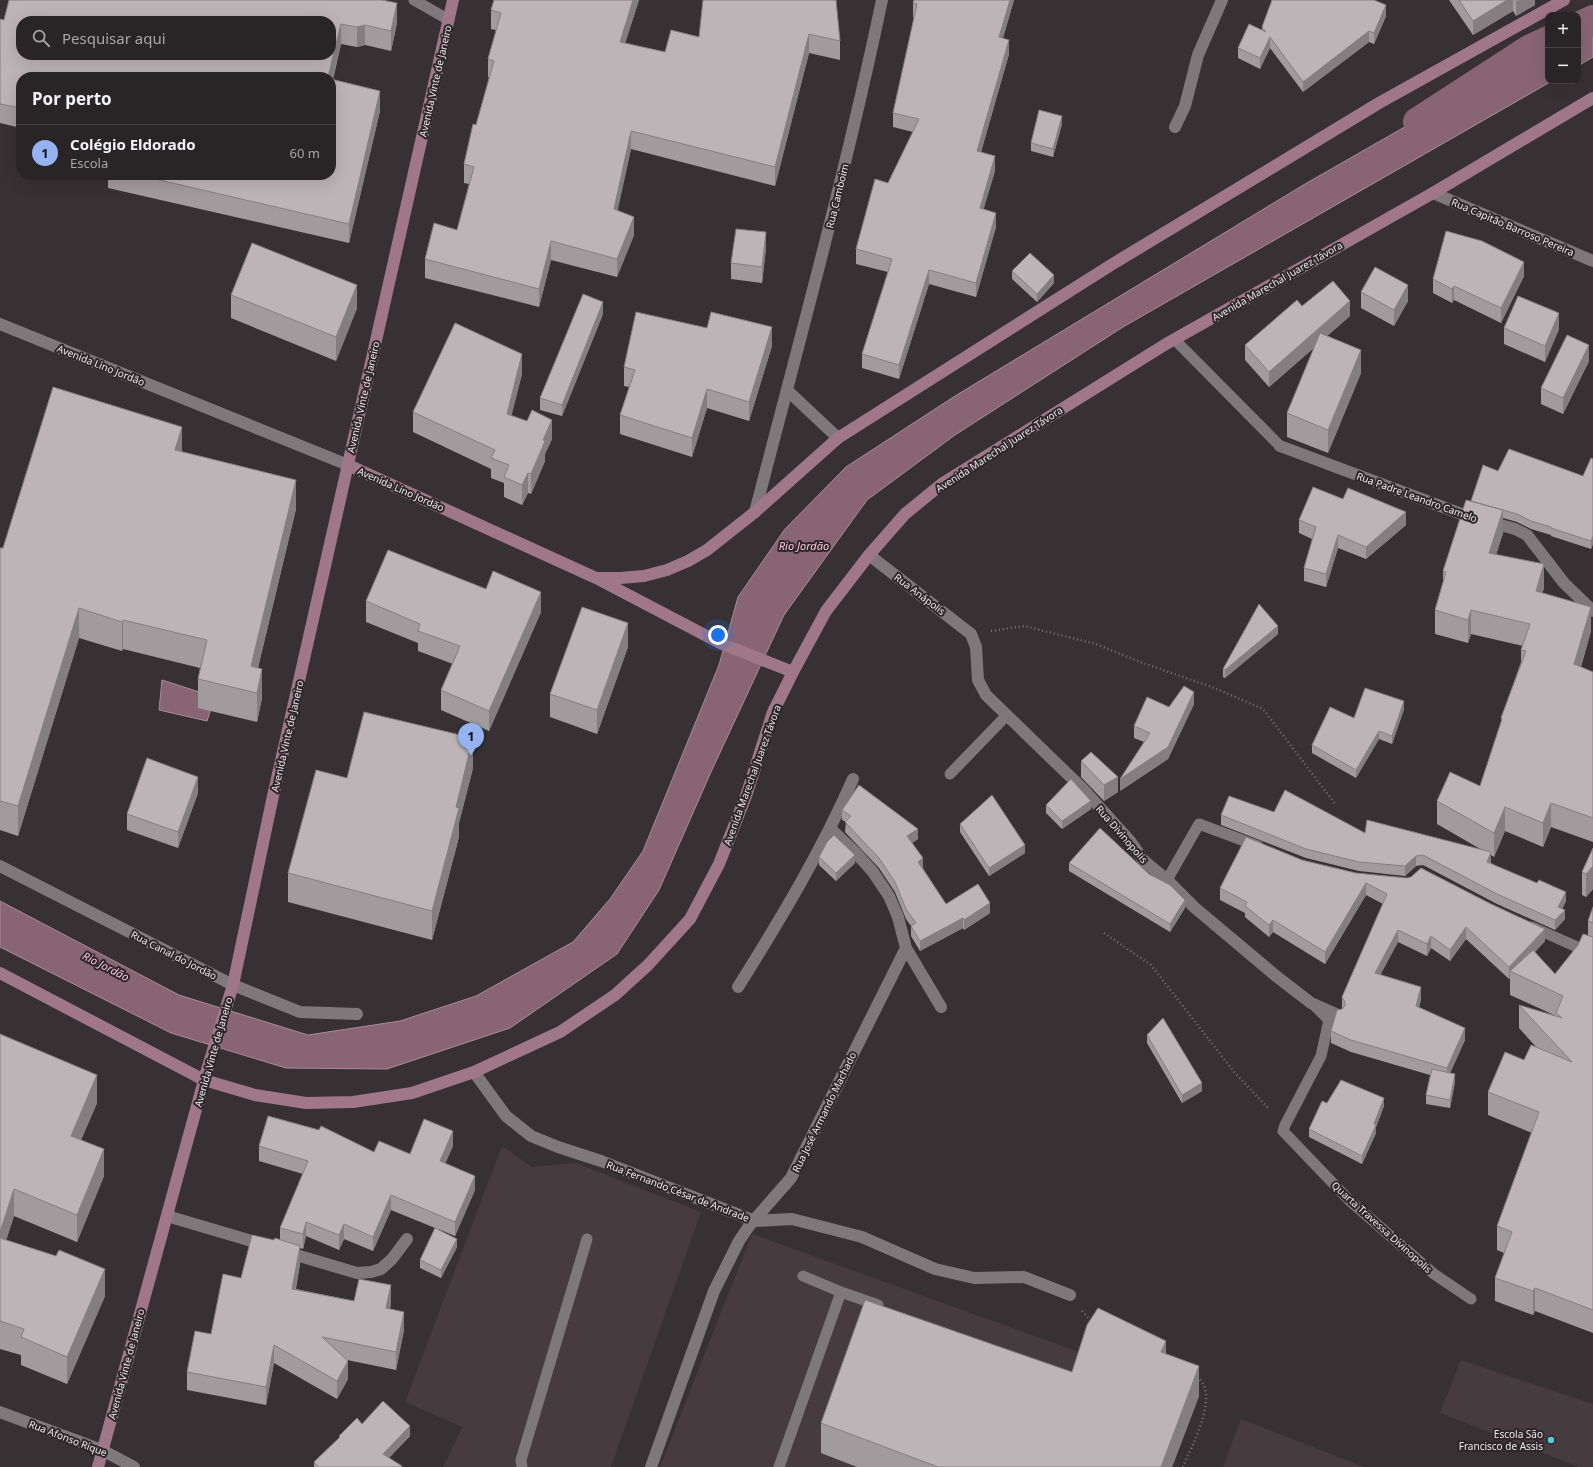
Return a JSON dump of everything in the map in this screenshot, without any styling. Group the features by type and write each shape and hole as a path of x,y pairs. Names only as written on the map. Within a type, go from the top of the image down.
{"main road":[{"name":"Avenida Vinte de Janeiro","path":"98,1467 205,1077 231,991 453,0"},
{"path":"596,578 644,576 674,567 707,550 755,512 838,438 1111,265 1379,103 1564,0"},
{"name":"Avenida Marechal Juarez Távora","path":"205,1077 255,1095 306,1103 353,1102 412,1093 474,1072 560,1032 615,995 648,965 690,919 719,864 746,796 774,712 793,672 826,611 869,555 905,514 943,484 1051,414 1174,340 1433,193 1593,98"},
{"name":"Avenida Lino Jordão","path":"348,465 596,578 722,644 793,672"},
{"path":"0,973 205,1077"}],"street":[{"name":"Rua Camboim","path":"755,512 788,391 865,83 882,0"},
{"path":"1175,127 1185,106 1198,55 1222,0"},
{"name":"Rua Capitão Barroso Pereira","path":"1433,193 1593,261"},
{"name":"Avenida Lino Jordão","path":"0,324 348,465"},
{"path":"788,391 838,438"},
{"name":"Rua Padre Leandro Camelo","path":"1280,446 1467,516 1515,529 1527,535 1564,583 1593,611"},
{"name":"Rua Anápolis","path":"869,555 971,634"},
{"name":"Rua Divinopolis","path":"971,634 976,647 978,680 986,695 1083,789 1130,840 1144,861 1167,880 1194,907 1276,976 1312,1003 1338,1015"},
{"path":"738,987 795,893 830,828 853,779"},
{"path":"830,828 873,872 889,896 898,917 906,948 941,1007"},
{"name":"Rua Canal do Jordão","path":"0,866 231,991 300,1012 357,1014"},
{"name":"Rua José Armando Machado","path":"651,1467 714,1291 739,1241 791,1178 906,948"},
{"name":"Rua Fernando César de Andrade","path":"474,1072 506,1116 531,1136 558,1147 601,1161 755,1221 792,1219 862,1237 935,1269 974,1278 1024,1277 1070,1296"},
{"path":"167,1216 357,1273 371,1272 381,1269 392,1259 407,1239"},
{"name":"Rua Afonso Rique","path":"0,1412 102,1450 134,1467"}],"lane":[{"path":"414,0 449,20"},
{"path":"1174,340 1280,446"},
{"path":"950,774 1007,715"},
{"path":"1167,880 1199,824 1265,849"},
{"path":"1523,923 1593,954"},
{"path":"1285,1125 1321,1056 1329,1020 1312,1003"},
{"name":"Quarta Travessa Divinopolis","path":"1285,1125 1283,1131 1349,1200 1434,1274 1471,1299"},
{"path":"522,1467 522,1460 588,1239"},
{"path":"803,1276 841,1292 886,1308"},
{"path":"779,1467 841,1292"}],"path":[{"path":"971,634 1024,626 1096,644 1140,662 1212,687 1263,708 1336,805"},
{"path":"1104,933 1151,965 1236,1073 1285,1125"},
{"path":"1070,1296 1088,1318 1094,1322"},
{"path":"1183,1467 1204,1413 1206,1397 1204,1386 1194,1373"}],"shaded area":[{"path":"502,1146 532,1167 576,1163 701,1212 611,1467 443,1467 462,1427 405,1402"},
{"path":"752,1234 1087,1355 1172,1467 660,1467"},
{"name":"Escola São Francisco de Assis","path":"1461,1360 1593,1404 1593,1467 1579,1467 1440,1413"},
{"path":"1241,1419 1364,1467 1223,1467"}],"water":[{"path":"1593,19 1593,57 1581,64 1581,48 1581,26"},
{"name":"Rio Jordão","path":"1545,47 1545,84 1547,84 1123,327 955,435 867,500 784,615 711,772 659,890 617,954 510,1028 387,1069 286,1068 171,1033 0,947 0,901 179,995 308,1035 400,1021 476,996 573,942 610,899 643,851 719,665 738,597 785,529 846,467 955,396 1305,184"},
{"path":"162,680 215,697 207,721 159,710"}],"building":[{"path":"9,0 382,0 397,3 391,31 365,25 357,27 341,24 336,44 336,16 16,16 16,60 332,60 329,72 16,72 16,107 0,104 0,19 4,20"},
{"path":"494,0 633,0 620,42 665,52 671,30 699,37 703,0 836,0 840,41 809,34 775,167 631,131 614,209 634,217 617,259 551,241 539,289 425,259 434,223 457,230 474,167 464,164 473,124 476,125 494,61 488,59 501,13 491,10"},
{"path":"914,0 1010,0 999,37 1009,40 977,151 995,156 980,208 996,213 976,283 929,270 899,365 862,354 892,259 856,249 875,179 888,183 919,119 893,113 917,4 913,3"},
{"path":"1272,0 1374,0 1386,5 1374,33 1369,31 1303,82 1270,37 1260,58 1238,48 1249,24 1266,32 1262,27"},
{"path":"1459,0 1507,0 1473,21"},
{"path":"336,80 380,91 349,224 160,180 336,180"},
{"path":"1039,110 1062,116 1053,149 1031,143"},
{"path":"736,229 766,232 762,267 731,263"},
{"path":"1446,231 1482,241 1524,262 1501,308 1454,286 1452,289 1433,279"},
{"path":"252,243 357,285 336,337 231,295"},
{"path":"1030,253 1054,275 1037,294 1012,271"},
{"path":"1375,267 1408,285 1394,310 1361,292"},
{"path":"1333,281 1350,301 1269,372 1245,345 1297,300 1302,306"},
{"path":"583,294 603,302 562,405 540,398"},
{"path":"1518,296 1559,313 1545,346 1504,328"},
{"path":"636,312 707,328 711,312 772,327 749,402 707,389 692,438 620,415 635,370 624,367"},
{"path":"455,323 522,354 507,414 527,421 532,410 552,420 531,474 528,473 522,485 504,477 509,465 491,458 495,450 413,412"},
{"path":"1320,333 1361,350 1328,430 1287,413"},
{"path":"1567,335 1589,345 1563,398 1541,388"},
{"path":"53,387 182,427 175,450 296,480 251,666 262,669 257,693 198,679 207,640 123,620 122,622 79,608 18,806 0,801 0,548 3,548"},
{"path":"1509,449 1583,476 1591,458 1593,459 1593,536 1591,541 1531,521 1517,514 1471,501 1483,465 1498,471"},
{"path":"1313,487 1343,499 1348,488 1406,512 1366,547 1338,535 1326,574 1304,568 1316,527 1299,520"},
{"path":"1466,500 1503,510 1489,553 1544,564 1536,591 1591,607 1574,664 1593,672 1593,818 1551,803 1543,823 1505,807 1494,833 1437,801 1450,772 1480,786 1502,719 1501,718 1526,651 1521,650 1530,624 1471,610 1468,620 1435,610 1446,572 1443,571"},
{"path":"388,550 486,589 493,571 541,592 489,711 441,690 460,646 418,631 420,624 366,601"},
{"path":"1259,604 1278,626 1225,670 1223,669"},
{"path":"582,607 628,623 597,710 550,694"},
{"path":"1184,686 1194,692 1168,747 1120,779 1150,733 1134,726 1147,697 1169,707"},
{"path":"1365,688 1404,701 1392,736 1379,731 1356,770 1312,745 1330,707 1354,718"},
{"path":"364,712 473,738 456,807 459,808 432,911 288,873 316,770 347,778"},
{"path":"1091,752 1118,777 1104,785 1081,761"},
{"path":"147,758 198,777 178,832 127,814"},
{"path":"1071,779 1091,801 1062,821 1046,805"},
{"path":"859,785 918,829 907,836 923,858 918,862 946,904 978,884 990,903 964,920 963,918 920,941 911,926 916,923 906,909 895,882 879,858 845,822 851,816 842,810"},
{"path":"1285,790 1365,833 1367,820 1491,852 1487,862 1537,883 1539,880 1566,892 1558,907 1565,910 1555,920 1497,894 1423,855 1416,856 1405,866 1359,862 1306,849 1221,815 1229,796 1274,812"},
{"path":"992,795 1025,845 989,868 960,824"},
{"path":"1100,828 1149,874 1170,885 1185,900 1170,924 1069,863"},
{"path":"834,835 855,855 836,873 819,857 827,842"},
{"path":"1246,837 1302,860 1356,873 1407,878 1411,877 1421,868 1491,904 1545,929 1509,967 1466,927 1450,950 1431,936 1427,944 1398,930 1375,973 1421,987 1416,1006 1465,1028 1447,1068 1351,1040 1331,1031 1337,1010 1342,1009 1345,1006 1345,1002 1342,997 1387,894 1366,883 1325,952 1273,920 1269,925 1245,906 1247,902 1220,888"},
{"path":"1593,848 1593,866 1586,874 1582,872"},
{"path":"1593,907 1593,923 1588,921"},
{"path":"1583,934 1593,937 1593,1310 1535,1288 1533,1291 1495,1278 1512,1232 1497,1226 1539,1112 1488,1092 1505,1052 1524,1060 1531,1045 1572,1062 1519,1005 1562,1018 1556,1013 1563,996 1510,971 1533,950 1555,974 1578,945"},
{"path":"1163,1018 1202,1083 1182,1095 1147,1035"},
{"path":"0,1034 97,1075 71,1136 104,1149 77,1215 14,1189 0,1232"},
{"path":"1432,1069 1455,1074 1450,1100 1426,1095"},
{"path":"1341,1080 1384,1098 1374,1124 1376,1125 1362,1156 1309,1129 1322,1101 1327,1103"},
{"path":"268,1116 319,1130 321,1126 374,1152 379,1141 410,1154 424,1119 453,1131 440,1161 475,1176 455,1222 391,1195 373,1237 344,1224 339,1235 306,1222 303,1234 280,1228 308,1161 259,1146"},
{"path":"435,1228 457,1239 441,1270 420,1260"},
{"path":"252,1235 274,1240 275,1238 300,1246 292,1289 354,1301 359,1279 391,1285 386,1308 404,1312 396,1352 322,1337 348,1361 337,1381 274,1345 266,1387 187,1372 195,1331 211,1334 223,1274 241,1278"},
{"path":"0,1238 56,1256 59,1250 105,1269 67,1357 21,1337 24,1329 0,1321"},
{"path":"865,1300 1072,1372 1087,1325 1098,1308 1166,1341 1161,1352 1199,1366 1161,1467 938,1467 821,1423"},
{"path":"383,1401 410,1426 383,1454 402,1466 401,1467 319,1467 314,1462 357,1418 362,1424"}],"waterway":[{"path":"1581,26 1593,20"},
{"path":"1418,122 1529,50 1545,42"}],"place":[{"name":"Colégio Eldorado","path":"471,756"},
{"name":"Escola São Francisco de Assis","path":"1551,1440"}]}
